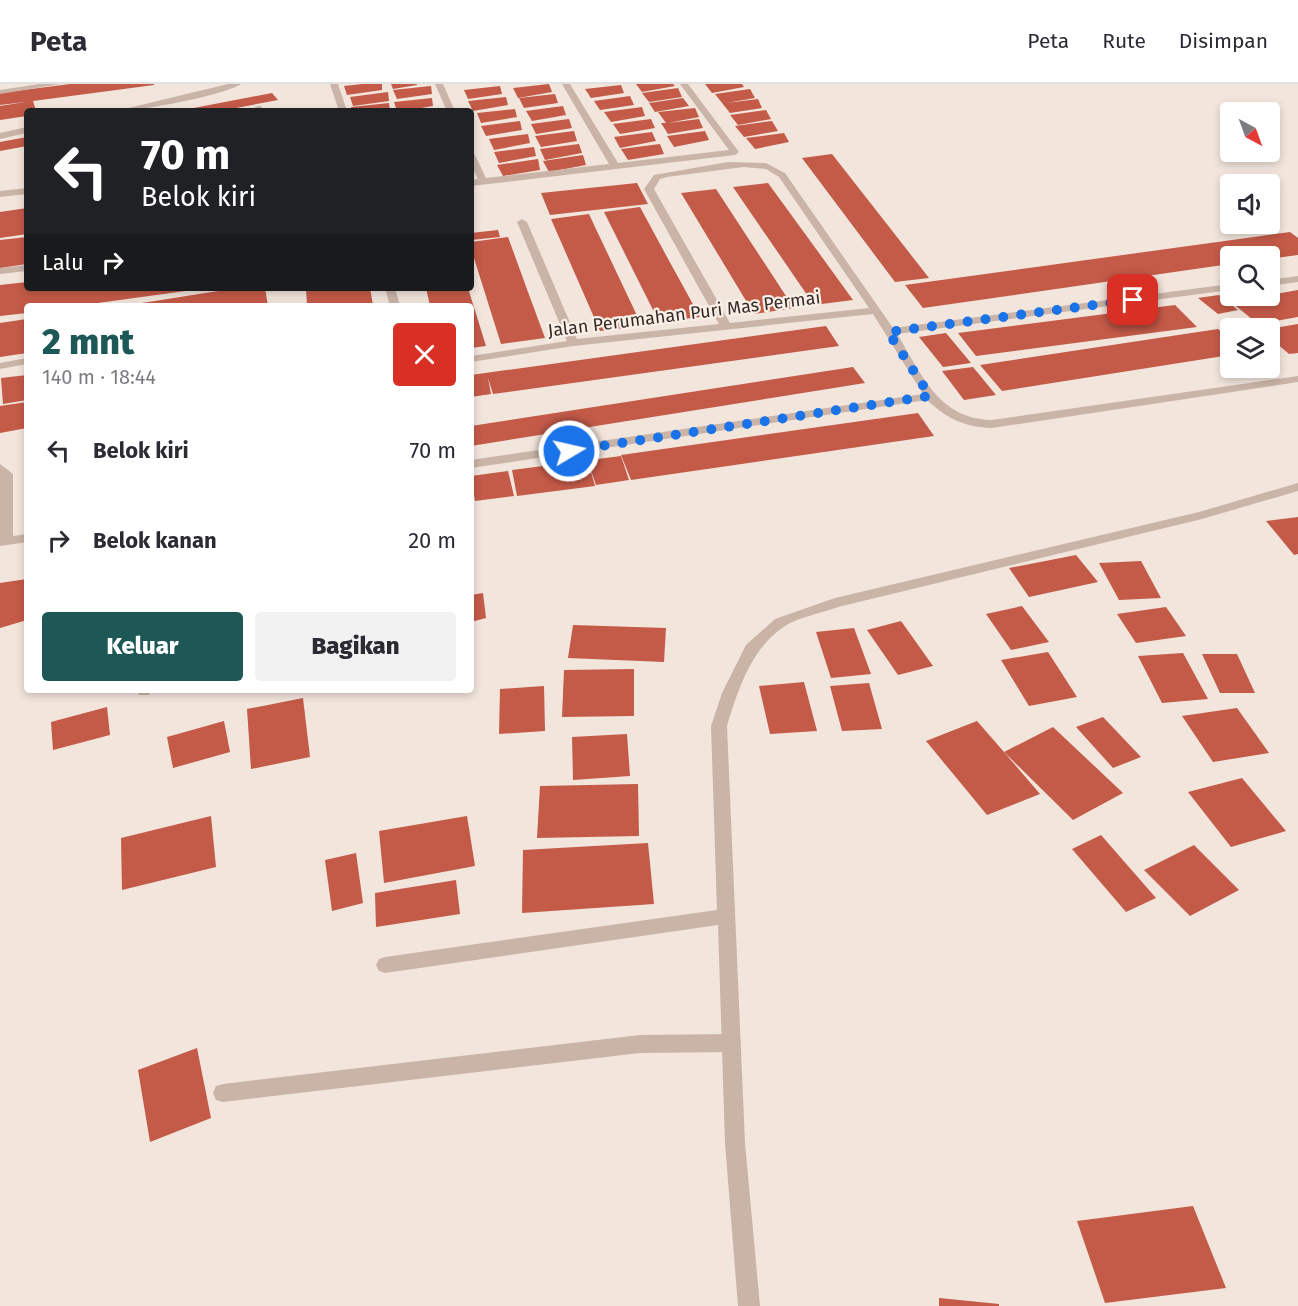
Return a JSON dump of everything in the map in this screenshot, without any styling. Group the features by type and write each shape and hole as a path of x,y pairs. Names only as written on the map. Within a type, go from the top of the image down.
{"street":[{"path":"0,92 57,84"},
{"path":"135,108 237,84"},
{"path":"334,84 342,108"},
{"path":"439,84 450,108"},
{"path":"566,84 615,166"},
{"path":"474,182 735,152 684,84"},
{"path":"0,136 24,131"},
{"path":"474,162 483,181"},
{"path":"726,326 650,189 657,177 747,164 766,166 775,170 782,176 876,310 930,396 956,419 964,422 992,423 1298,379"},
{"path":"0,194 24,191"},
{"path":"522,222 573,344"},
{"path":"0,271 24,267"},
{"path":"1280,281 1298,279"},
{"path":"888,332 1220,288"},
{"name":"Jalan Perumahan Puri Mas Permai","path":"474,359 573,344 876,310"},
{"path":"0,366 24,362"},
{"path":"474,464 930,396"},
{"path":"0,468 7,474 3,542 24,538"},
{"path":"749,1306 735,1143 719,726 729,693 751,649 780,622 835,603 1202,515 1298,487"},
{"path":"385,965 725,916"},
{"path":"223,1093 640,1044 731,1043"}],"building":[{"path":"70,84 154,84 33,101 35,108 24,108 24,116 0,120 0,106 25,102 0,105 0,93"},
{"path":"382,84 382,90 347,95 344,86"},
{"path":"391,84 417,84 417,85 393,89"},
{"path":"549,84 552,92 518,98 513,88"},
{"path":"636,84 673,84 675,86 642,92"},
{"path":"705,84 742,84 744,87 712,93"},
{"path":"621,85 624,93 591,98 585,89"},
{"path":"431,86 432,94 397,99 393,90"},
{"path":"500,86 502,94 468,99 464,90"},
{"path":"678,88 682,97 649,102 642,93"},
{"path":"750,89 755,98 726,103 758,99 762,108 730,113 715,94"},
{"path":"388,92 389,101 353,106 350,97"},
{"path":"272,93 278,100 236,108 194,108"},
{"path":"555,94 558,103 524,108 519,98"},
{"path":"630,96 634,105 600,110 594,101"},
{"path":"506,97 508,105 474,111 468,101"},
{"path":"432,98 433,106 396,108 394,102"},
{"path":"683,98 689,106 655,112 649,103"},
{"path":"389,103 390,108 351,108"},
{"path":"563,106 566,115 532,121 526,111"},
{"path":"642,107 645,116 611,122 604,112"},
{"path":"695,108 699,117 668,123 699,119 703,128 668,134 661,123 666,123 658,112"},
{"path":"515,109 517,117 481,123 477,113"},
{"path":"766,110 771,119 738,125 730,115"},
{"path":"569,119 572,128 536,134 531,124"},
{"path":"651,119 655,128 620,134 613,124"},
{"path":"520,121 522,130 486,136 481,126"},
{"path":"772,121 778,131 744,137 735,126"},
{"path":"574,131 577,141 541,147 535,136"},
{"path":"705,131 709,140 674,147 667,136"},
{"path":"652,132 656,141 620,148 614,137"},
{"path":"784,133 789,142 755,149 746,138"},
{"path":"528,134 530,143 494,150 489,139"},
{"path":"24,138 24,147 0,151 0,142"},
{"path":"579,144 582,153 545,160 540,149"},
{"path":"660,144 664,154 628,160 621,149"},
{"path":"534,147 536,156 499,163 494,152"},
{"path":"832,154 929,278 895,282 802,158"},
{"path":"583,155 586,165 549,172 543,161"},
{"path":"538,159 540,170 503,176 497,165"},
{"path":"637,183 648,204 550,215 541,193"},
{"path":"768,183 853,300 814,305 733,187"},
{"path":"716,189 795,308 754,314 681,193"},
{"path":"640,207 700,317 659,322 604,212"},
{"path":"24,208 24,234 0,238 0,212"},
{"path":"589,214 642,326 600,331 551,219"},
{"path":"498,230 500,237 474,240 474,233"},
{"path":"1290,232 1298,238 1298,255 1280,257 1280,246 1220,246 1220,265 923,308 905,285 1280,234"},
{"path":"24,237 24,264 0,268 0,240"},
{"path":"508,237 545,338 501,344 474,258 474,242"},
{"path":"24,282 24,291 185,291 98,303 24,303 24,313 0,316 0,285"},
{"path":"1298,290 1298,317 1280,320 1280,318 1251,318 1236,306 1280,306 1280,293"},
{"path":"218,291 266,291 268,303 142,303"},
{"path":"306,291 371,291 373,303 307,303"},
{"path":"427,291 469,291 473,303 429,303"},
{"path":"1219,295 1220,306 1233,306 1238,310 1218,314 1198,298"},
{"path":"1175,305 1197,327 976,356 958,333"},
{"path":"474,307 486,346 474,348"},
{"path":"24,319 24,353 0,357 0,323"},
{"path":"1298,324 1298,353 1289,354 1280,346 1280,327"},
{"path":"826,326 839,346 493,394 488,378 491,394 474,397 474,375"},
{"path":"1218,329 1220,331 1220,357 1002,391 980,365"},
{"path":"946,333 971,363 943,367 919,337"},
{"path":"853,367 865,383 474,446 474,426"},
{"path":"973,367 996,395 964,400 942,371"},
{"path":"24,375 24,400 3,404 1,378"},
{"path":"24,402 24,429 0,433 0,406"},
{"path":"918,413 934,436 631,480 621,455"},
{"path":"621,456 629,480 596,485 589,465 595,486 517,496 512,470"},
{"path":"508,471 514,496 475,501 474,476"},
{"path":"1298,517 1298,554 1294,555 1266,521"},
{"path":"1076,555 1098,582 1029,597 1009,568"},
{"path":"1141,561 1161,598 1119,600 1099,563"},
{"path":"24,579 24,621 0,628 0,583"},
{"path":"483,593 486,618 474,621 474,594"},
{"path":"1022,606 1049,642 1011,650 986,614"},
{"path":"1166,607 1186,636 1136,643 1117,614"},
{"path":"901,621 933,666 898,675 867,630"},
{"path":"573,625 666,628 664,662 568,658"},
{"path":"854,628 871,674 831,678 816,632"},
{"path":"1048,652 1077,697 1029,706 1001,660"},
{"path":"1183,653 1208,699 1162,703 1138,656"},
{"path":"1202,654 1237,654 1255,693 1220,693"},
{"path":"634,669 634,716 562,717 564,670"},
{"path":"804,682 817,731 770,734 759,686"},
{"path":"869,683 882,729 842,731 830,686"},
{"path":"544,686 545,731 499,734 500,689"},
{"path":"303,698 310,757 251,769 247,709"},
{"path":"107,707 110,735 53,750 51,722"},
{"path":"1237,708 1269,753 1213,762 1182,716"},
{"path":"1103,717 1141,757 1113,768 1076,727"},
{"path":"224,721 230,752 173,768 167,737"},
{"path":"977,721 1040,794 987,815 926,741"},
{"path":"1053,727 1123,793 1073,820 1004,752"},
{"path":"627,734 630,776 573,780 572,737"},
{"path":"1242,778 1286,831 1231,847 1188,792"},
{"path":"638,784 639,836 537,838 540,786"},
{"path":"211,816 216,867 122,890 121,838"},
{"path":"467,816 475,866 384,883 379,831"},
{"path":"1101,835 1156,898 1126,912 1072,849"},
{"path":"648,843 654,904 522,913 523,850"},
{"path":"1194,845 1239,890 1190,916 1144,870"},
{"path":"356,853 363,903 332,911 325,860"},
{"path":"456,880 460,914 376,927 375,893"},
{"path":"197,1048 211,1118 150,1142 138,1070"},
{"path":"1193,1206 1226,1288 1105,1303 1077,1221"},
{"path":"939,1298 999,1304 999,1306 939,1306"}],"route":[{"path":"569,451 930,396 888,332 1133,300"}]}
